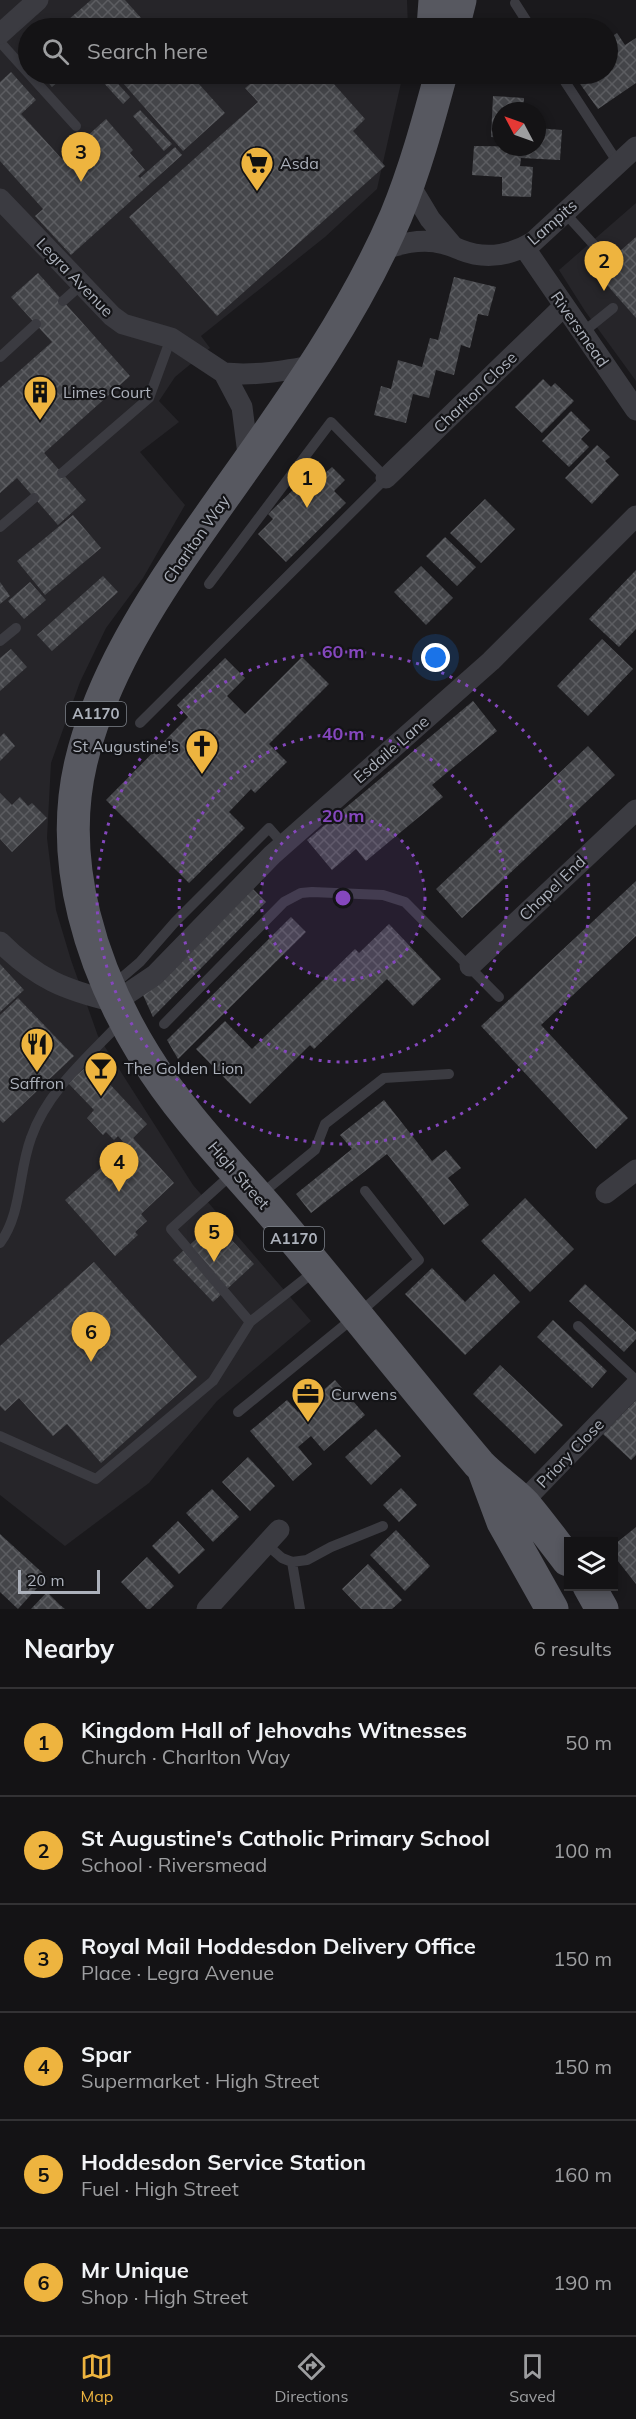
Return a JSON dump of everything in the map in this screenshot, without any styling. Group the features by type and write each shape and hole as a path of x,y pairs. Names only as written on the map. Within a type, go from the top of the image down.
{"main road":[{"path":"434,18 435,0"},
{"path":"456,18 460,0"},
{"name":"Charlton Way","path":"116,1003 96,955 77,886 74,820 81,763 92,724 106,688 141,620 316,364 352,304 380,250 409,184 435,84"},
{"name":"High Street","path":"116,1003 145,1057 170,1092 319,1268 483,1468 513,1512 552,1609"},
{"name":"High Street","path":"513,1512 564,1557"},
{"path":"591,1591 602,1609"}],"street":[{"path":"0,34 38,0"},
{"name":"Lampits","path":"380,250 415,241 452,245 481,256 501,255 524,247 533,242 636,147"},
{"name":"Lampits","path":"409,184 430,219 452,245"},
{"name":"Legra Avenue","path":"0,199 107,312 123,324 171,338 224,373 242,408 249,462"},
{"name":"Riversmead","path":"524,247 636,410"},
{"name":"Charlton Close","path":"386,478 563,306"},
{"path":"224,373 269,374 316,364"},
{"name":"Esdaile Lane","path":"116,1003 155,975 283,844 491,661 636,516"},
{"name":"Chapel End","path":"470,966 636,810"},
{"path":"0,942 40,976 59,986 116,1003"},
{"path":"606,1193 636,1170"},
{"name":"Priory Close","path":"513,1512 636,1382"},
{"path":"207,1609 272,1537"}],"lane":[{"path":"515,3 525,18"},
{"path":"0,42 18,62"},
{"path":"38,84 76,126"},
{"path":"567,84 618,163"},
{"path":"564,212 606,258"},
{"path":"63,301 81,285"},
{"path":"582,333 613,308"},
{"path":"0,357 36,324"},
{"path":"62,473 148,398 171,338"},
{"path":"140,723 386,478 331,422 209,584"},
{"path":"0,527 34,498"},
{"path":"0,641 16,628"},
{"path":"164,1024 284,903 301,893 394,897 413,908 499,997"},
{"path":"0,1243 13,1223 25,1154 39,1119 116,1003"},
{"path":"258,1197 315,1150 325,1124 384,1078 449,1074"},
{"path":"236,1171 171,1229 250,1322"},
{"path":"238,1412 357,1315 419,1260 365,1191"},
{"path":"0,1436 96,1479 213,1381 250,1322 319,1268"},
{"path":"578,1326 636,1382"},
{"path":"272,1537 282,1558 292,1562 307,1560 331,1547 382,1526"},
{"path":"292,1562 300,1609"}],"shaded area":[{"path":"0,0 407,0 408,18 18,18 18,84 401,84 377,189 325,237 201,336 210,348 175,377 159,401 179,422 140,452 185,505 143,578 106,628 80,682 51,763 47,838 56,910 98,1036 193,1185 311,1321 217,1401 149,1483 65,1546 0,1495"},
{"path":"636,203 636,381 585,311 559,270"}],"building":[{"path":"91,0 125,0 141,18 70,18"},
{"path":"618,34 625,45 636,38 636,83 598,109 580,84 618,84"},
{"path":"11,72 18,80 18,84 22,84 36,100 21,114 62,159 106,119 133,150 130,153 145,170 138,176 140,178 175,147 182,155 71,255 35,216 43,209 0,161 0,82"},
{"path":"105,84 118,84 130,97 123,104"},
{"path":"124,84 199,84 225,113 183,151"},
{"name":"Asda","path":"250,84 334,84 365,119 353,131 385,166 217,316 129,217 258,102 245,88"},
{"path":"493,96 524,98 524,102 493,102"},
{"path":"140,110 172,144 164,151 133,116"},
{"path":"546,129 562,130 560,160 521,158 520,166 533,167 531,197 502,196 502,177 472,175 474,146 492,146 492,156 546,156"},
{"path":"636,237 636,318 599,276 616,262 612,258"},
{"name":"Limes Court","path":"38,273 130,376 44,453 86,500 58,525 17,478 0,493 0,388 52,342 11,297"},
{"path":"454,277 496,287 488,316 478,314 470,348 461,345 454,375 436,370 429,398 413,394 406,423 374,415 381,386 391,389 398,360 422,367 430,338 438,340"},
{"path":"543,379 551,387 555,383 574,401 542,433 515,407"},
{"path":"571,411 590,430 581,439 589,447 569,467 542,441"},
{"path":"597,445 610,457 605,461 619,475 592,504 565,478"},
{"path":"313,462 324,474 332,467 345,480 334,491 346,503 286,562 258,534 273,519 268,514 297,486 292,482"},
{"path":"485,499 515,529 481,563 450,533"},
{"path":"73,515 101,548 45,595 17,561"},
{"path":"445,537 476,567 457,586 426,556"},
{"path":"421,566 453,598 426,625 394,592"},
{"path":"636,570 636,629 619,647 589,619"},
{"path":"103,576 118,592 52,651 37,635"},
{"path":"0,582 10,596 0,604"},
{"path":"30,582 46,600 24,619 8,601"},
{"path":"602,639 633,669 588,716 557,686"},
{"path":"11,649 27,667 0,691 0,658"},
{"name":"St Augustine's","path":"302,657 329,684 269,744 287,762 255,793 251,789 229,812 245,828 189,883 106,800 188,717 177,705 225,658 245,678 227,696 245,714"},
{"path":"473,701 497,731 432,785 443,797 366,861 356,849 332,870 307,840"},
{"path":"4,733 15,746 0,761 0,737"},
{"path":"588,746 615,775 462,918 436,889"},
{"path":"0,793 12,805 20,797 28,806 32,803 47,818 12,852 0,839"},
{"path":"636,881 636,936 541,1025 628,1118 596,1149 481,1026"},
{"path":"250,886 266,902 153,1017 143,995"},
{"path":"291,917 306,932 178,1059 167,1040"},
{"path":"389,924 441,979 413,1006 387,979 314,1049 310,1045 250,1104 196,1049 225,1021 252,1049 355,949 359,953"},
{"path":"0,964 24,990 0,1012"},
{"path":"18,998 74,1056 3,1123 0,1120 0,1015"},
{"path":"90,1063 147,1124 133,1138 174,1183 141,1214 147,1221 135,1232 138,1235 115,1256 65,1200 126,1145 118,1136 114,1140 106,1132 103,1135 87,1118 94,1110 68,1083"},
{"path":"384,1100 432,1161 446,1150 461,1168 448,1178 469,1205 444,1225 387,1154 311,1213 296,1194 352,1149 340,1135"},
{"path":"525,1198 574,1249 530,1292 481,1241"},
{"path":"215,1222 254,1264 213,1302 173,1260"},
{"path":"94,1262 197,1377 101,1463 67,1424 53,1436 19,1398 5,1411 0,1406 0,1346"},
{"path":"432,1268 465,1302 494,1274 520,1302 465,1355 405,1294"},
{"path":"585,1284 636,1332 636,1339 624,1352 569,1301"},
{"path":"553,1320 607,1371 592,1388 537,1337"},
{"path":"500,1365 563,1425 535,1454 473,1394"},
{"name":"Curwens","path":"335,1380 365,1415 324,1451 311,1436 298,1447 312,1464 293,1481 250,1431 287,1400 298,1412"},
{"path":"636,1400 636,1455 631,1460 603,1434"},
{"path":"376,1429 401,1456 371,1485 345,1457"},
{"path":"248,1457 275,1486 250,1511 222,1482"},
{"path":"401,1488 417,1505 399,1522 383,1505"},
{"path":"212,1489 239,1517 213,1542 186,1513"},
{"path":"178,1521 205,1550 179,1574 152,1546"},
{"path":"636,1527 636,1584 618,1561 618,1542"},
{"path":"396,1530 430,1566 405,1591 370,1555"},
{"path":"0,1534 47,1577 18,1609 0,1592"},
{"path":"147,1557 174,1586 150,1609 147,1609 121,1582"},
{"path":"368,1564 402,1600 392,1609 361,1609 342,1589"},
{"path":"47,1592 60,1605 65,1609 31,1609"}],"place":[{"name":"Royal Mail Hoddesdon Delivery Office","path":"81,182"},
{"name":"Asda","path":"257,192"},
{"name":"St Augustine's Catholic Primary School","path":"604,291"},
{"name":"Limes Court","path":"40,421"},
{"name":"Kingdom Hall of Jehovahs Witnesses","path":"307,508"},
{"name":"St Augustine's","path":"202,775"},
{"name":"Saffron","path":"37,1073"},
{"name":"The Golden Lion","path":"101,1097"},
{"name":"Spar","path":"119,1192"},
{"name":"Hoddesdon Service Station","path":"214,1262"},
{"name":"Mr Unique","path":"91,1362"},
{"name":"Curwens","path":"308,1423"}]}
